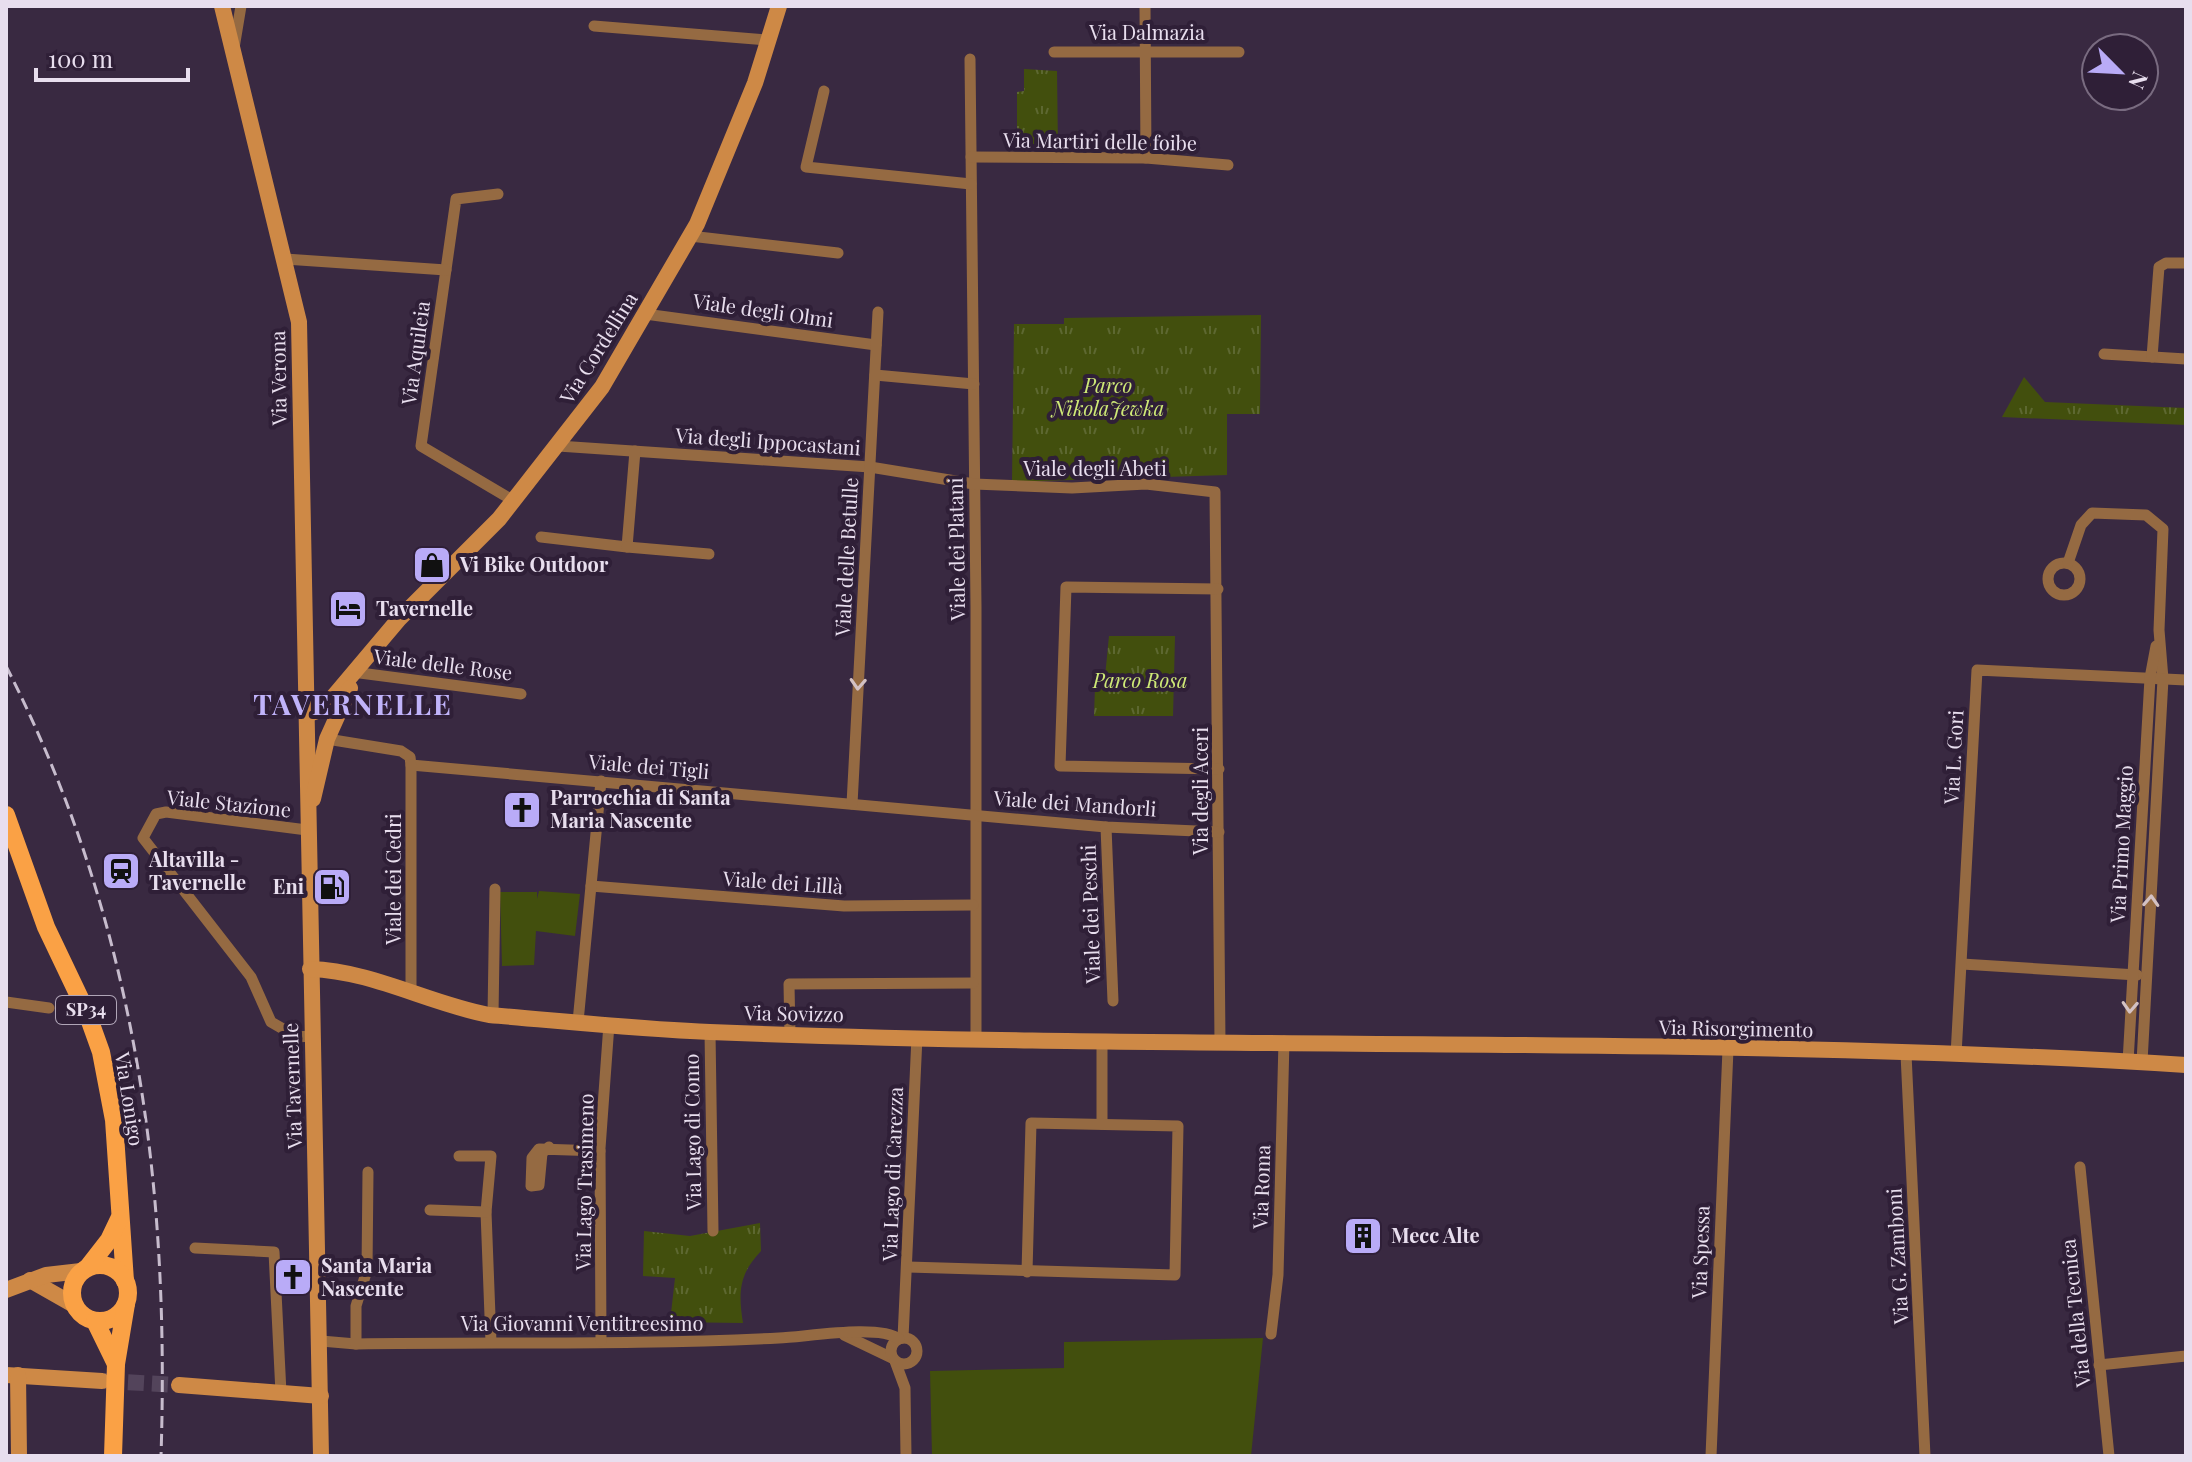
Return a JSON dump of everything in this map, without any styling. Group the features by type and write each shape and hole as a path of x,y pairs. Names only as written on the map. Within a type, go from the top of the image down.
{"main road":[{"name":"Via Lonigo","path":"6,815 46,927 87,1013 101,1052 114,1120 125,1281"},
{"path":"74,1305 71,1291 109,1240 120,1216"},
{"path":"85,1269 110,1266 125,1281"},
{"name":"SP34","path":"113,1456 116,1364 127,1301 125,1281"},
{"path":"95,1321 116,1317 127,1301"},
{"name":"SP34","path":"74,1305 95,1321 116,1364"}],"street":[{"name":"Via Verona","path":"222,6 299,322 306,715"},
{"name":"Via Verona","path":"234,48 241,6"},
{"name":"Via Cordellina","path":"306,715 323,709 389,631 514,501 602,387 690,236 755,83 779,6"},
{"path":"1145,6 1146,158"},
{"path":"594,26 768,40"},
{"name":"Via Dalmazia","path":"1054,52 1239,52"},
{"name":"Viale dei Platani","path":"970,59 976,815 973,983 976,1038"},
{"path":"824,91 806,167 971,184"},
{"name":"Via Martiri delle foibe","path":"971,157 1146,158 1228,165"},
{"name":"Via Aquileia","path":"498,194 456,199 421,446 514,501"},
{"path":"690,236 838,253"},
{"path":"285,259 446,270"},
{"path":"2152,357 2155,276 2159,267 2166,263 2186,263"},
{"name":"Viale delle Betulle","path":"852,804 878,312"},
{"name":"Viale degli Olmi","path":"645,314 876,345"},
{"path":"2104,354 2186,359"},
{"path":"875,375 974,384"},
{"name":"Via degli Ippocastani","path":"558,446 870,467 974,484"},
{"path":"627,547 635,451"},
{"name":"Viale degli Abeti","path":"974,484 1072,488 1146,484 1215,492"},
{"name":"Via degli Aceri","path":"1215,492 1220,1043"},
{"name":"Via Primo Maggio","path":"2068,563 2081,525 2092,513 2146,515 2163,529 2159,630 2163,679 2157,799 2147,976 2135,1062"},
{"path":"541,537 709,554"},
{"path":"1218,589 1066,587 1060,766 1219,769"},
{"name":"Via Primo Maggio","path":"2135,1062 2132,974 2150,678 2159,630"},
{"name":"Via Cordellina","path":"307,827 327,739 345,695 389,631"},
{"name":"Via L. Gori","path":"1956,1055 1977,670 2186,680"},
{"name":"Viale delle Rose","path":"360,673 521,694"},
{"name":"Via Tavernelle","path":"306,715 321,1456"},
{"name":"Viale dei Tigli","path":"327,739 401,751 410,757 411,765 976,815"},
{"name":"Viale dei Cedri","path":"411,765 411,992"},
{"path":"578,1022 601,781"},
{"path":"2143,798 2157,799"},
{"name":"Viale Stazione","path":"307,827 273,826 166,812 156,814 143,838 251,977 271,1022 297,1037 311,1036"},
{"name":"Viale dei Mandorli","path":"976,815 1106,827 1219,832"},
{"name":"Viale dei Peschi","path":"1106,827 1113,1001"},
{"name":"Viale dei Lillà","path":"591,886 844,906 973,905"},
{"path":"493,1015 495,889"},
{"path":"1962,964 2147,976"},
{"name":"Via Sovizzo","path":"310,969 345,970 452,1008 493,1015 710,1032 1220,1043 1284,1041"},
{"path":"790,1034 789,984 973,983"},
{"path":"6,1002 49,1008"},
{"name":"Via Lago Trasimeno","path":"601,1341 600,1151 609,1024"},
{"name":"Via Lago di Como","path":"710,1032 713,1231"},
{"name":"Via Lago di Carezza","path":"904,1339 917,1037"},
{"path":"1102,1041 1102,1124"},
{"name":"Via Risorgimento","path":"1284,1041 1956,1055 2186,1065"},
{"name":"Via Roma","path":"1271,1334 1278,1275 1284,1041"},
{"name":"Via Spessa","path":"1711,1456 1728,1049"},
{"name":"Via G. Zamboni","path":"1906,1054 1925,1456"},
{"path":"908,1267 1027,1272 1175,1275 1178,1126 1031,1123 1027,1272"},
{"path":"549,1147 600,1151"},
{"path":"459,1156 491,1156 486,1212 491,1342"},
{"name":"Via della Tecnica","path":"2080,1167 2109,1456"},
{"path":"356,1344 356,1306 367,1270 368,1172"},
{"path":"430,1210 486,1212"},
{"path":"195,1248 274,1252 281,1393"},
{"path":"6,1290 30,1280 85,1269"},
{"path":"30,1280 74,1305"},
{"name":"Via Giovanni Ventitreesimo","path":"321,1341 356,1344 724,1341 891,1333 904,1339"},
{"name":"Via Giovanni Ventitreesimo","path":"844,1335 894,1360"},
{"path":"905,1388 891,1349 904,1339 917,1353 905,1388 906,1456"},
{"path":"2099,1365 2186,1356"},
{"path":"894,1360 904,1364 912,1361"},
{"path":"19,1456 9,1374 102,1381"},
{"path":"179,1385 321,1396"}],"green space":[{"path":"1024,69 1057,71 1058,150 1017,149 1017,92 1024,91"},
{"name":"Parco NikolaJewka","path":"1261,315 1260,414 1227,414 1227,475 1012,482 1014,324 1064,324 1064,318"},
{"path":"2024,377 2045,402 2186,408 2186,425 2002,417"},
{"name":"Parco Rosa","path":"1109,636 1175,636 1173,716 1094,716 1095,687 1104,687"},
{"path":"539,891 580,894 575,936 536,931 534,965 502,966 500,892 537,892 537,899"},
{"path":"760,1223 761,1251 748,1268 742,1284 743,1323 670,1322 675,1278 643,1276 644,1231 690,1236"},
{"path":"1263,1338 1251,1456 932,1456 930,1371 1064,1368 1064,1342"}],"tunnel":[{"path":"104,1381 179,1385"}],"railway":[{"path":"6,666 50,761 85,856 114,953 135,1051 150,1150 159,1251 161,1456"}],"place":[{"name":"Vi Bike Outdoor","path":"432,565"},
{"name":"Tavernelle","path":"348,609"},
{"name":"Parrocchia di Santa Maria Nascente","path":"522,810"},
{"name":"Altavilla - Tavernelle","path":"121,871"},
{"name":"Eni","path":"332,887"},
{"name":"Mecc Alte","path":"1363,1236"},
{"name":"Santa Maria Nascente","path":"293,1277"}],"district":[{"name":"TAVERNELLE","path":"353,705"}]}
